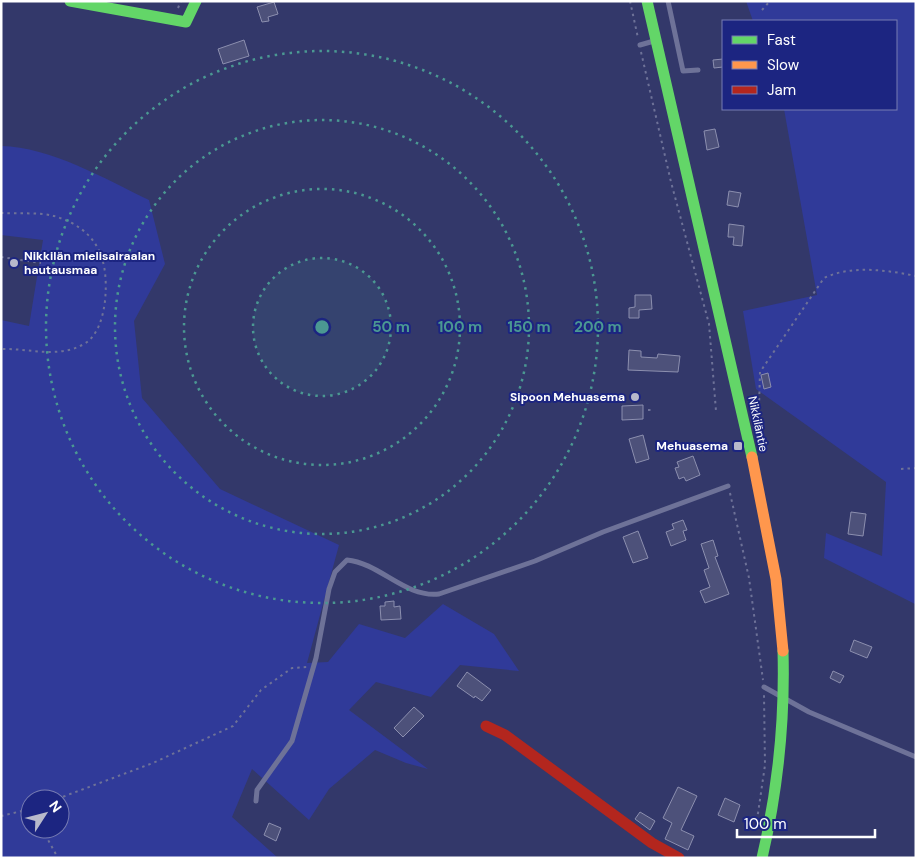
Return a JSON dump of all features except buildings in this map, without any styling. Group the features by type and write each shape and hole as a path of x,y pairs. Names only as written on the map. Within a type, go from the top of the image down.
{"street":[{"path":"70,1 131,10 186,22 196,1"},
{"name":"Nikkiläntie","path":"647,1 724,330 767,530 776,581 783,661 783,698 780,749 762,858"},
{"path":"486,726 504,735 652,843 679,858"}],"lane":[{"path":"668,1 683,71 698,70"},
{"path":"640,45 656,41"},
{"path":"256,801 257,790 292,741 314,666 329,589 335,572 347,560 369,566 425,596 438,594 535,561 602,532 728,486"},
{"path":"764,687 809,712 916,758"}],"path":[{"path":"630,1 672,182 709,324 716,410"},
{"path":"762,10 770,1"},
{"path":"1,213 54,216 80,228 93,237 104,263 106,284 100,324 92,337 83,344 60,352 1,349"},
{"path":"1,257 41,263"},
{"path":"759,407 760,372 824,278 836,272 864,270 916,276"},
{"path":"648,410 654,410"},
{"path":"900,469 916,468"},
{"path":"728,486 749,578 764,687 766,725 764,765 755,833"},
{"path":"70,794 152,763 233,726 261,690 292,668 314,666"},
{"path":"1,816 20,811"},
{"path":"46,839 58,858"}],"shaded area":[{"path":"746,1 916,1 916,613 915,604 824,558 826,533 882,556 886,482 756,389 743,311 817,295 784,110 897,110 897,20 753,20"},
{"path":"1,146 39,152 58,158 77,165 149,200 165,264 134,321 142,398 220,489 339,545 307,663 328,662 359,624 405,638 443,604 494,634 519,671 460,665 431,697 376,682 349,710 428,769 406,763 375,750 329,789 309,820 252,769 232,817 278,858 1,858 1,320 29,326 43,240 1,235"}],"traffic: fast":[{"path":"70,1 186,22 196,1"},
{"path":"647,1 752,457"},
{"path":"762,858 768,832 779,755 783,704 783,651"}],"traffic: slow":[{"path":"752,457 776,579 783,651"}],"traffic: jam":[{"path":"486,726 505,735 652,843 679,858"}],"place":[{"name":"Nikkilän mielisairaalan hautausmaa","path":"14,263"},
{"name":"Sipoon Mehuasema","path":"635,397"},
{"name":"Mehuasema","path":"738,446"}]}
